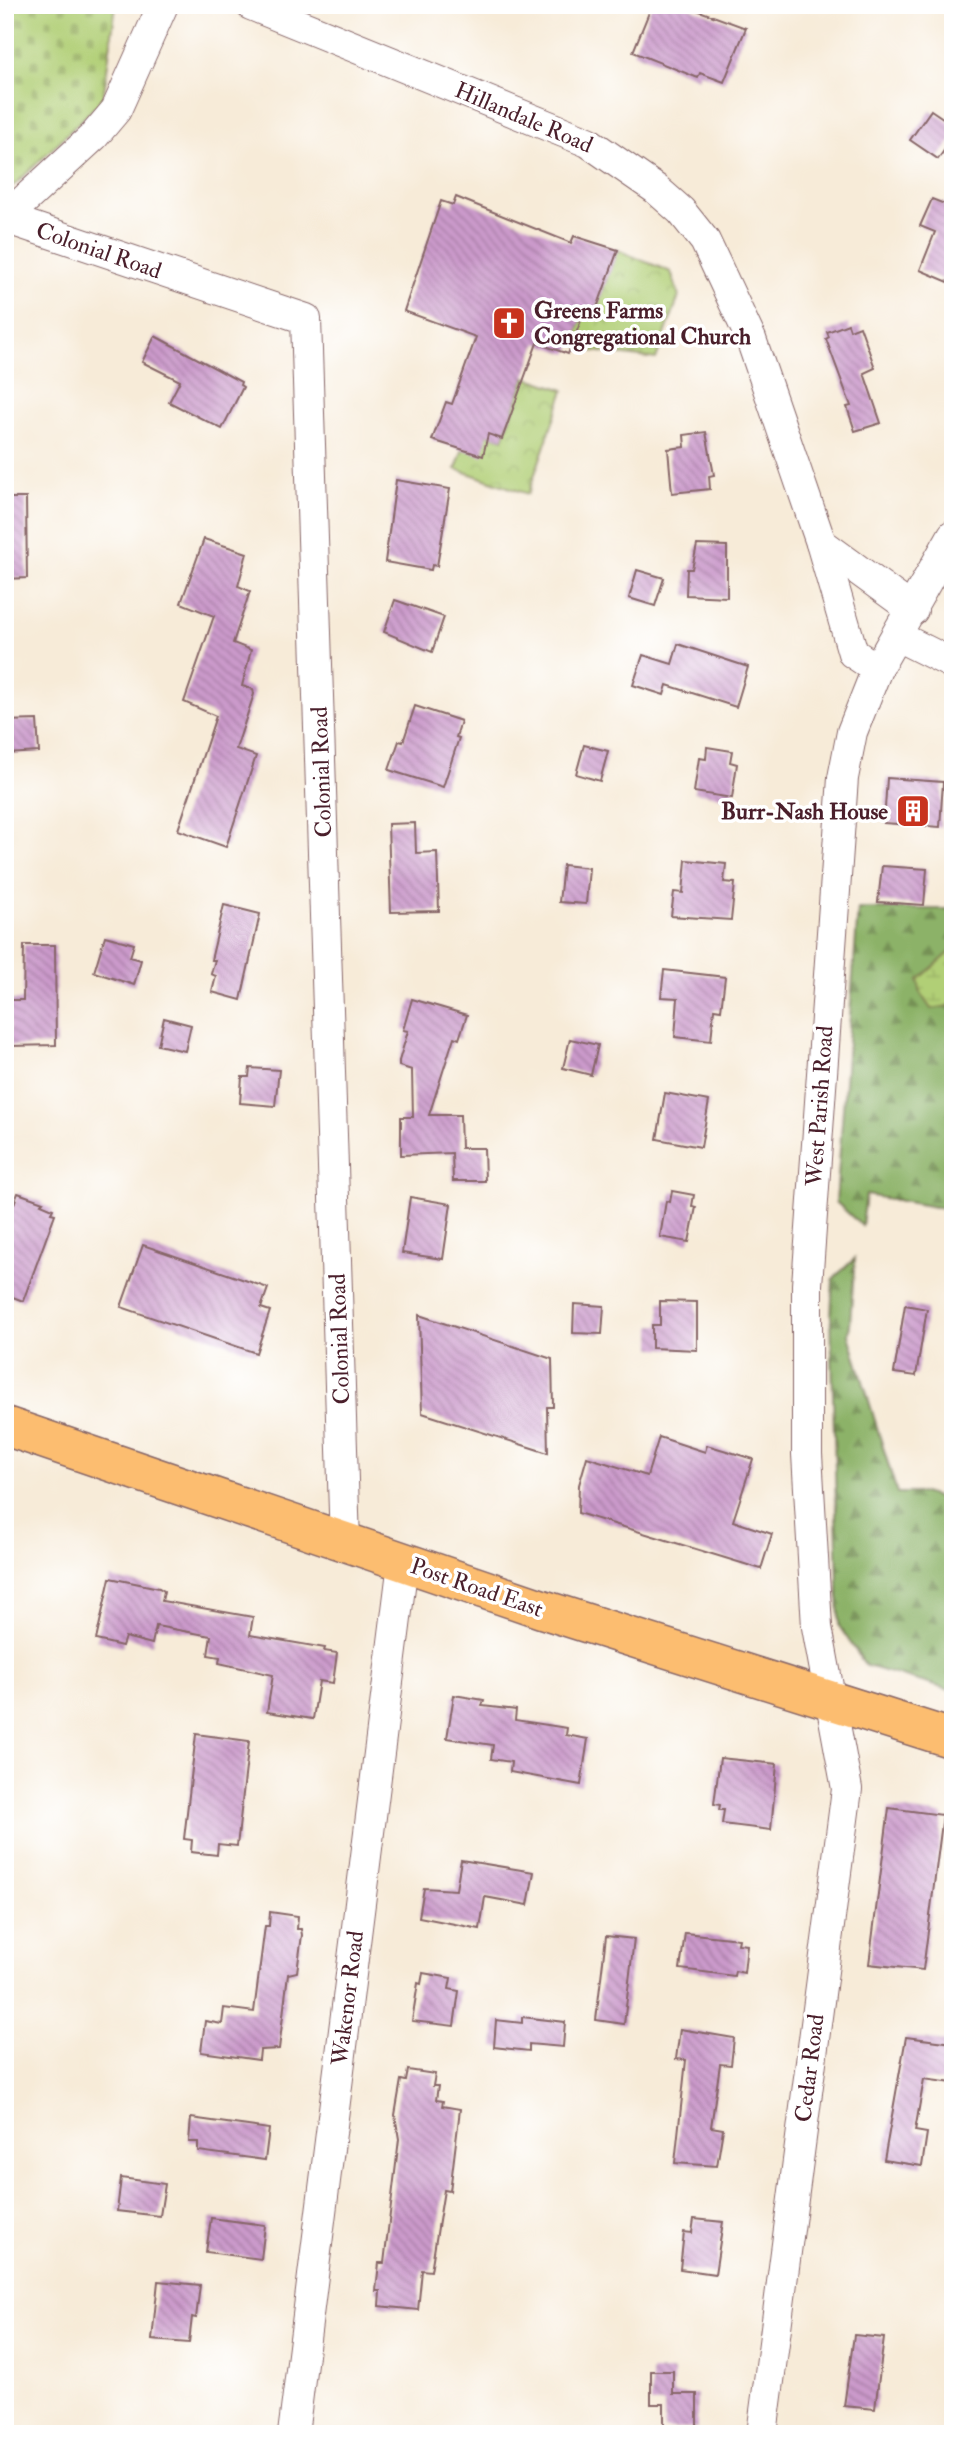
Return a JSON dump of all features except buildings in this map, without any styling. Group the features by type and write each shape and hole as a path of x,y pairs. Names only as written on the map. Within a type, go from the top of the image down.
{"main road":[{"name":"Post Road East","path":"5,1426 403,1563 953,1739"}],"street":[{"path":"5,218 94,136 116,110 163,5"},
{"name":"Hillandale Road","path":"251,5 588,142 656,189 681,211 705,241 751,339 821,543 853,653 877,669"},
{"name":"Colonial Road","path":"5,218 306,319 345,1543"},
{"name":"West Parish Road","path":"833,1702 817,1627 814,1583 807,1454 807,1285 843,778 852,732 877,669 913,610 953,535"},
{"path":"821,543 913,610"},
{"path":"897,636 946,656"},
{"name":"Wakenor Road","path":"293,2434 403,1563"},
{"name":"Cedar Road","path":"762,2434 847,1789 833,1702"}],"green space":[{"path":"5,5 116,5 103,99 17,183 5,191"},
{"path":"617,250 671,272 679,296 656,359 593,351 573,344 584,313 594,315"},
{"path":"525,377 564,390 528,494 456,469 470,428 503,439"},
{"path":"858,909 953,909 953,1210 866,1195 862,1226 836,1202"},
{"path":"953,950 953,1002 949,1006 931,1009 921,994 918,980"},
{"path":"855,1258 849,1335 897,1493 923,1493 953,1502 953,1691 866,1666 839,1626 831,1316 833,1279"}],"place":[{"name":"Greens Farms Congregational Church","path":"509,323"},
{"name":"Burr-Nash House","path":"913,811"}]}
